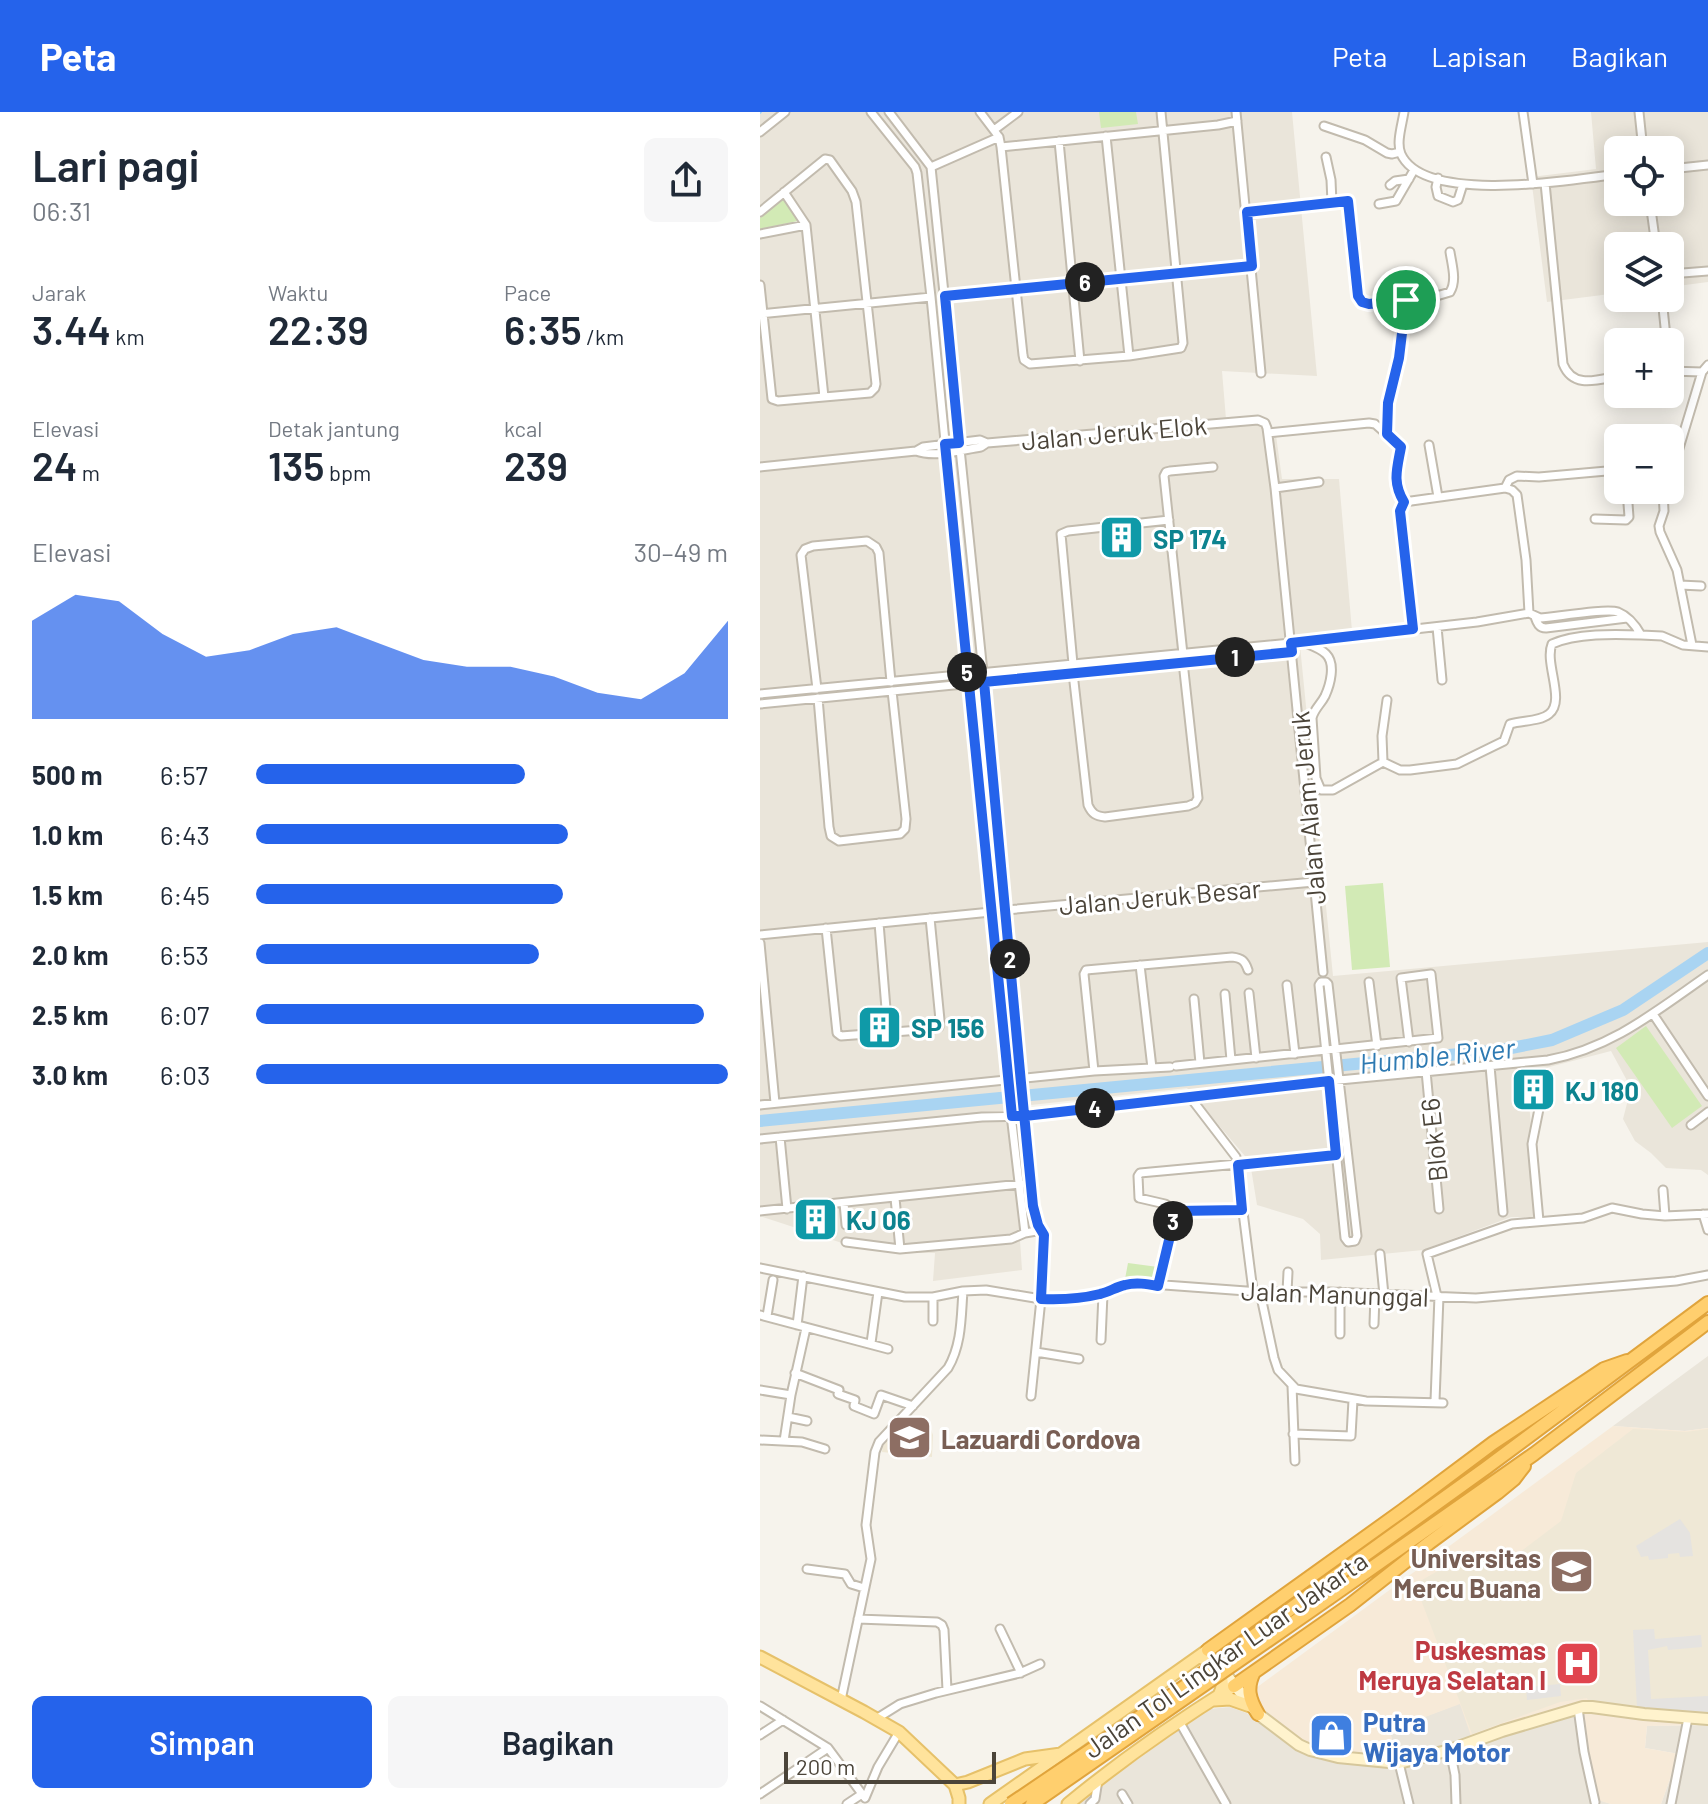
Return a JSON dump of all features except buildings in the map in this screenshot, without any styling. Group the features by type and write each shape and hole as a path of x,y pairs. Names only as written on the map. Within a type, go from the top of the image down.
{"highway":[{"name":"Jalan Tol Lingkar Luar Jakarta","path":"1011,1804 1187,1685 1708,1303"},
{"name":"Jalan Tol Lingkar Luar Jakarta","path":"1032,1804 1534,1454 1708,1322"},
{"path":"1203,1654 1493,1443 1604,1369 1627,1361"},
{"path":"1234,1686 1350,1605 1497,1493 1514,1479 1534,1454"},
{"path":"1254,1672 1249,1689 1254,1710"}],"main road":[{"path":"1203,1654 1254,1710 1299,1745 1338,1757 1399,1763 1450,1750 1578,1708 1708,1719"},
{"path":"1203,1654 1221,1676 1223,1685 1214,1699"},
{"path":"990,1804 1203,1654"},
{"path":"760,1657 899,1732 955,1785 959,1804"},
{"path":"1068,1804 1179,1721 1234,1686"},
{"path":"1214,1699 1227,1698 1254,1710"},
{"path":"955,1785 1025,1759 1062,1754"}],"street":[{"path":"760,132 785,112"},
{"path":"871,112 917,170 1025,1233"},
{"path":"889,112 931,167 984,677 1033,1206 1044,1235 1031,1396"},
{"path":"980,112 996,133 1001,147 1024,360 1030,364 1129,356 1181,348 1183,343 1161,112"},
{"path":"931,167 996,133 1018,112"},
{"path":"1236,112 1261,373"},
{"path":"1404,112 1400,152 1414,170 1438,178 1493,186 1604,176"},
{"path":"1523,112 1533,184"},
{"path":"1639,112 1642,136"},
{"path":"1001,147 1237,121"},
{"path":"1324,126 1365,140 1387,153 1400,152"},
{"path":"1106,136 1129,356"},
{"path":"1059,141 1080,361"},
{"path":"1326,157 1332,203"},
{"path":"760,212 825,159 830,160 852,191 856,202 875,388 870,393 772,399 760,285"},
{"path":"1684,168 1708,165"},
{"path":"1379,204 1396,201 1414,170"},
{"path":"1438,178 1438,196 1453,202 1458,200 1463,184"},
{"path":"1390,185 1409,179"},
{"path":"1545,183 1563,364 1570,375 1583,381 1604,378"},
{"path":"784,192 806,225 824,397"},
{"path":"1247,212 1348,201 1358,296 1362,302 1369,304 1450,292 1453,287 1450,252"},
{"path":"760,234 806,225"},
{"path":"945,296 1252,266"},
{"path":"1684,273 1708,271"},
{"path":"762,313 931,297"},
{"path":"1387,434 1388,403 1399,358 1406,300"},
{"path":"1684,370 1705,368 1684,433"},
{"name":"Jalan Jeruk Elok","path":"760,467 916,451 924,454 943,447 981,447 987,443 1242,421 1262,421 1268,433"},
{"path":"1268,433 1375,424 1401,447 1395,478 1404,502"},
{"name":"Jalan Alam Jeruk","path":"1268,433 1323,972"},
{"path":"1429,445 1438,497"},
{"path":"1169,520 1061,534 1088,805 1097,816 1188,806 1198,798 1169,520 1164,476 1166,472 1213,467"},
{"path":"1505,488 1509,480 1517,476 1604,471"},
{"path":"1275,488 1319,482"},
{"path":"1404,502 1505,488 1512,490 1517,495 1532,615 1537,624 1546,628 1627,618 1641,635"},
{"path":"1404,502 1400,511 1413,629"},
{"path":"1595,519 1625,521 1629,517 1628,504"},
{"path":"1664,504 1660,532 1677,570 1692,645"},
{"path":"867,541 879,553 906,819 905,829 900,834 839,841 831,836 817,694 801,555 813,546 867,541"},
{"path":"1680,585 1701,586"},
{"path":"760,704 892,686 1291,648 1302,642 1532,615"},
{"path":"1437,627 1442,680"},
{"path":"1383,762 1400,770 1457,764 1504,741 1510,724 1552,712 1556,703 1549,654 1552,644 1559,641 1601,635 1641,635 1662,636 1683,645 1708,647"},
{"path":"1302,642 1326,654 1330,660 1325,696 1312,718 1318,786 1321,790 1333,790 1383,762"},
{"path":"760,694 817,694"},
{"path":"1383,762 1382,736 1387,700"},
{"path":"981,806 995,804"},
{"name":"Jalan Jeruk Besar","path":"1006,910 1314,882"},
{"path":"760,935 991,912"},
{"path":"826,928 837,1033 841,1036 933,1029 939,1027 940,1020 930,918"},
{"path":"879,923 888,1033"},
{"path":"760,943 775,1103"},
{"path":"1094,1071 1086,970 1239,957 1248,970"},
{"path":"1140,965 1152,1068"},
{"path":"760,1105 1008,1084 1094,1071 1326,1054 1438,1038 1431,974 1401,978 1409,1042"},
{"path":"760,1139 982,1117 1025,1116 1328,1078 1548,1060 1579,1052 1621,1035 1704,978 1706,988"},
{"path":"1321,982 1328,984 1357,1236 1355,1241 1346,1241 1345,1238 1326,1054 1321,982"},
{"path":"1369,982 1377,1046"},
{"path":"1287,985 1295,1054"},
{"path":"1249,993 1256,1058"},
{"path":"1225,994 1231,1060"},
{"path":"1194,999 1200,1063"},
{"path":"1653,1014 1708,1096"},
{"path":"1490,1066 1503,1212"},
{"name":"Blok E6","path":"1426,1071 1439,1209"},
{"path":"1190,1097 1234,1152 1256,1292 1274,1358 1278,1370 1292,1386 1302,1391 1353,1400 1439,1402 1438,1296 1427,1254 1512,1224 1583,1218 1616,1208 1665,1216 1706,1214 1708,1230"},
{"path":"1539,1109 1532,1144 1539,1221"},
{"path":"1691,1125 1708,1112"},
{"path":"780,1137 787,1209"},
{"path":"1242,1210 1176,1211 1165,1204 1139,1198 1138,1176 1140,1173 1336,1155"},
{"path":"760,1211 1021,1184"},
{"path":"1663,1190 1665,1216"},
{"path":"895,1198 900,1249"},
{"path":"844,1203 846,1225"},
{"path":"1158,1286 1176,1211"},
{"path":"846,1242 900,1249 1011,1239 1042,1230"},
{"path":"1374,1324 1380,1295 1380,1254"},
{"name":"Jalan Manunggal","path":"760,1268 905,1297 933,1297 986,1290 1069,1300 1103,1294 1137,1283 1256,1292 1340,1292 1465,1298 1676,1281 1708,1275"},
{"path":"1287,1292 1288,1272"},
{"path":"784,1441 802,1326 803,1276"},
{"path":"773,1280 764,1316 888,1349"},
{"path":"841,1700 871,1559 866,1525 875,1452 879,1442 955,1357 963,1291"},
{"path":"871,1343 878,1292"},
{"path":"1340,1292 1340,1334"},
{"path":"1101,1340 1103,1294"},
{"path":"933,1297 933,1321"},
{"path":"1036,1352 1079,1359"},
{"path":"795,1373 839,1390 838,1394 855,1400 854,1406 874,1414 881,1395 913,1406"},
{"path":"1292,1386 1295,1461"},
{"path":"760,1390 791,1395"},
{"path":"1293,1434 1351,1436 1353,1400"},
{"path":"788,1417 807,1421"},
{"path":"760,1440 802,1442 825,1449"},
{"path":"807,1569 845,1574 851,1584 864,1588"},
{"path":"858,1619 937,1622 942,1625 947,1690"},
{"path":"1000,1629 1021,1673"},
{"path":"876,1719 900,1704 1021,1673 1040,1664"},
{"path":"760,1706 828,1748 864,1799"},
{"path":"1578,1708 1595,1802"},
{"path":"1671,1804 1688,1718"},
{"path":"760,1735 783,1720"},
{"path":"1179,1721 1226,1804"},
{"path":"847,1804 864,1799 878,1767 899,1732"},
{"path":"760,1794 828,1748"},
{"path":"1450,1750 1456,1804"},
{"path":"1399,1763 1409,1804"},
{"path":"1090,1804 1095,1799 1099,1778"},
{"path":"1122,1794 1128,1804"}],"shaded area":[{"path":"760,112 1292,112 1317,376 1222,371 1226,419 1275,428 1282,479 1339,479 1352,631 1299,636 1333,976 1708,942 1708,1175 1701,1170 1666,1168 1635,1141 1623,1119 1631,1088 1611,1051 1526,1073 1540,1217 1511,1217 1423,1250 1321,1260 1320,1234 1303,1219 1257,1205 1250,1162 1187,1088 1031,1105 1037,1210 1018,1211 1022,1270 933,1281 935,1253 908,1253 845,1244 760,1216"},
{"path":"1591,112 1708,112 1708,282 1684,285 1684,232 1604,232 1604,295 1547,302 1531,177 1596,169"},
{"path":"1708,1356 1708,1428 1685,1431 1613,1426"},
{"name":"Lazuardi Cordova","path":"907,1421 929,1424 933,1435 932,1457 882,1452 883,1441"},
{"name":"Universitas Mercu Buana","path":"1613,1426 1685,1431 1708,1428 1708,1725 1647,1726 1645,1748 1679,1754 1661,1804 1611,1804 1597,1800 1586,1761 1579,1706 1471,1736 1460,1704 1390,1730 1397,1769 1304,1743 1256,1716 1230,1707"},
{"name":"Universitas Mercu Buana","path":"1633,1429 1686,1432 1708,1429 1708,1712 1589,1703 1587,1698 1560,1702 1472,1734 1415,1584 1457,1560 1516,1555 1561,1521 1576,1473"},
{"path":"1680,1519 1690,1533 1693,1556 1680,1557 1679,1553 1649,1560 1648,1556 1641,1557 1636,1546"},
{"path":"1654,1629 1655,1639 1701,1635 1702,1647 1668,1650 1667,1646 1648,1650 1651,1699 1708,1696 1708,1712 1637,1708 1633,1630"},
{"path":"1560,1684 1561,1696 1527,1700 1526,1687"},
{"path":"1461,1703 1472,1736 1579,1705 1597,1799 1611,1804 1075,1804 1208,1709 1230,1707 1397,1768 1390,1730"},
{"path":"1708,1725 1708,1804 1661,1804 1679,1754 1645,1748 1647,1726"}],"green space":[{"path":"1099,112 1136,112 1138,124 1101,128"},
{"path":"785,197 802,220 760,229 760,218"},
{"path":"1383,883 1390,967 1352,970 1345,886"},
{"path":"1646,1026 1702,1106 1672,1128 1616,1048"},
{"path":"1128,1263 1158,1267 1155,1284 1125,1279"}],"waterway":[{"name":"Humble River","path":"760,1121 1501,1050 1552,1040 1623,1010 1708,953"}],"place":[{"name":"SP 174","path":"1122,538"},
{"name":"SP 156","path":"880,1027"},
{"name":"KJ 180","path":"1534,1090"},
{"name":"KJ 06","path":"815,1219"},
{"name":"Lazuardi Cordova","path":"910,1438"},
{"name":"Universitas Mercu Buana","path":"1572,1572"},
{"name":"Puskesmas Meruya Selatan I","path":"1577,1664"},
{"name":"Putra Wijaya Motor","path":"1332,1736"}],"route":[{"path":"1406,300 1369,304 1362,302 1358,296 1348,201 1247,212 1252,266 945,296 959,443 945,444 1012,1116 1025,1116 1329,1081 1336,1155 1238,1165 1242,1210 1176,1211 1158,1286 1137,1283 1069,1300 1041,1299 1044,1235 1033,1206 1025,1116 1021,1083 1006,910 984,682 1292,652 1291,643 1413,629 1400,511 1404,502 1395,478 1401,447 1387,434 1388,403 1399,358 1406,300"}]}
